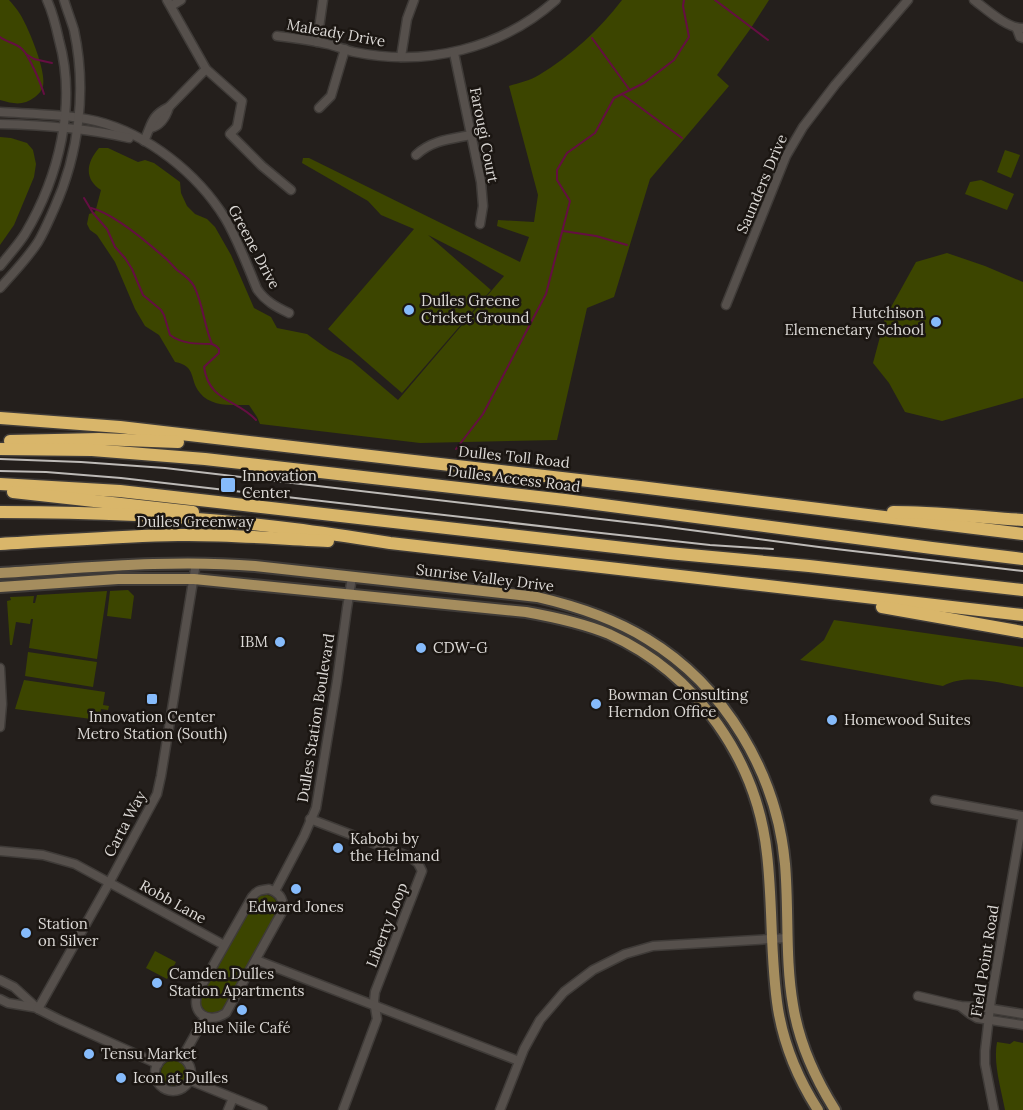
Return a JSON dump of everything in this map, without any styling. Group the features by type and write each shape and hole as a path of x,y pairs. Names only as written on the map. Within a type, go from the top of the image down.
{"highway":[{"name":"Dulles Toll Road","path":"0,418 120,427 1023,534"},
{"path":"0,441 147,440 311,457 373,456"},
{"name":"Dulles Access Road","path":"0,449 101,451 205,459 565,500 1023,559"},
{"path":"0,484 120,491 668,553 1023,590"},
{"path":"0,491 251,518 295,529"},
{"path":"0,512 118,515 295,529 390,543 1023,615"},
{"path":"849,512 921,512 1023,520"},
{"name":"Dulles Greenway","path":"0,544 179,535 390,543"},
{"path":"787,588 1023,632"}],"main road":[{"name":"Sunrise Valley Drive","path":"0,573 168,562 255,566 537,597 581,608 617,622 647,638 680,662 703,683 734,722 769,792 780,833 785,864 791,993 799,1033 814,1073 835,1110"},
{"name":"Sunrise Valley Drive","path":"0,586 118,579 194,579 350,594 526,612 561,618 609,634 637,649 662,666 700,702 726,735 747,775 765,833 778,1004 785,1038 800,1078 818,1110"}],"street":[{"path":"0,266 24,235 42,201 50,180 63,127 65,75 62,49 47,0"},
{"path":"0,288 44,233 64,184 72,157 77,129 80,80 73,28 64,0"},
{"path":"181,0 169,3 206,69 242,101 237,127 230,134 262,166 291,190"},
{"path":"316,42 323,0"},
{"path":"401,57 407,19 414,0"},
{"name":"Maleady Drive","path":"277,36 316,42 354,52 421,57 454,52 495,39 513,31 556,0"},
{"name":"Saunders Drive","path":"726,305 794,141 835,85 908,0"},
{"path":"975,0 1020,29 1020,37 1023,38"},
{"path":"319,108 331,96 345,49"},
{"name":"Farougi Court","path":"454,52 482,194 480,224"},
{"path":"144,141 151,128 157,126 166,116 169,107 206,69"},
{"name":"Greene Drive","path":"0,112 78,118 109,125 144,141 179,166 211,198 230,227 257,289 270,303 290,313"},
{"name":"Greene Drive","path":"0,124 63,127 144,141"},
{"path":"416,155 431,144 471,135"},
{"name":"Carta Way","path":"38,1008 157,794 196,563"},
{"name":"Dulles Station Boulevard","path":"275,891 316,808 352,577"},
{"path":"0,668 2,704 0,727"},
{"path":"935,800 1023,816"},
{"name":"Field Point Road","path":"993,1110 984,1055 1023,816"},
{"name":"Liberty Loop","path":"310,819 410,857 418,863 422,871 375,992 373,1005 377,1019 343,1110"},
{"name":"Robb Lane","path":"0,851 43,855 85,869 224,945"},
{"path":"269,889 275,891 284,903 283,909 256,960 226,1013 219,1018 205,1017 197,1010 195,998 224,945 256,892 269,889"},
{"path":"500,1110 534,1030 555,1001 584,976 614,959 635,951 664,945 788,938"},
{"path":"256,960 519,1061"},
{"path":"0,980 14,987 38,1008 74,1027 158,1064"},
{"path":"918,996 960,1006 1023,1014"},
{"path":"0,999 8,1003 38,1008"},
{"path":"960,1006 970,1014 989,1020 1023,1025"},
{"path":"182,1058 205,1017"},
{"path":"166,1057 182,1058 191,1070 189,1080 186,1085 176,1090 165,1089 157,1081 158,1064 166,1057"},
{"path":"189,1080 263,1110"},
{"path":"228,1110 233,1098"}],"green space":[{"path":"0,0 9,0 22,17 42,70 41,90 31,100 22,103 0,100"},
{"path":"622,0 769,0 717,75 729,86 650,179 614,297 587,308 557,440 420,443 260,424 249,405 216,403 200,393 190,370 175,362 159,335 145,326 135,309 115,262 87,224 89,214 95,212 101,190 89,176 91,159 99,148 108,148 138,162 145,160 154,163 180,182 181,193 187,206 215,227 231,255 254,308 271,317 277,328 307,334 329,350 352,361 398,400 504,276 428,235 491,290 402,393 328,329 414,229 381,215 368,201 302,163 303,158 309,158 520,262 529,237 497,226 498,220 534,222 538,195 509,86 536,77 574,51"},
{"path":"0,137 27,143 33,150 36,164 34,177 14,225 0,245"},
{"path":"1005,150 1020,155 1011,178 997,172"},
{"path":"981,180 1014,194 1007,210 965,194 970,182"},
{"path":"947,253 1023,282 1023,398 942,421 905,412 889,383 873,363 885,318 916,262"},
{"path":"128,590 134,596 131,619 107,616 110,591"},
{"path":"107,591 97,659 29,648 33,619 30,624 16,622 12,645 10,645 7,601 11,600 10,597 34,596 33,603 35,603 37,595"},
{"path":"834,620 1023,647 1023,687 993,681 972,680 952,682 943,686 800,660 824,640"},
{"path":"28,652 97,662 93,687 25,676"},
{"path":"24,680 105,692 103,705 109,706 108,710 101,709 99,720 15,709"},
{"path":"267,895 275,899 279,909 222,1010 216,1013 206,1012 200,1004 200,999 255,901 260,896"},
{"path":"155,951 176,962 167,979 146,968"},
{"path":"1014,1041 1023,1043 1023,1110 1005,1110 997,1067 997,1042 1010,1044"},
{"path":"174,1060 183,1064 187,1073 183,1082 174,1086 165,1082 161,1073 165,1064"}],"waterway":[{"path":"456,449 483,414 546,294 570,201 557,180 557,170 567,153 595,133 614,98 644,83 674,60 689,37 684,0"},
{"path":"715,0 768,40"},
{"path":"0,37 17,45 25,52 44,94"},
{"path":"592,38 629,89"},
{"path":"26,54 34,59 52,63"},
{"path":"622,94 682,138"},
{"path":"84,198 132,269 143,295 161,310 170,335 185,342 212,344"},
{"path":"91,208 129,229 187,277 197,293 212,344 219,349 219,353 204,367 207,378 218,394 249,413 256,420"},
{"path":"563,231 596,236 627,245"}],"railway":[{"path":"0,459 165,468 1023,571"},
{"path":"0,471 121,478 710,545 773,549"}],"place":[{"name":"Dulles Greene Cricket Ground","path":"409,310"},
{"name":"Hutchison Elemenetary School","path":"936,322"},
{"name":"Innovation Center","path":"228,485"},
{"name":"IBM","path":"280,642"},
{"name":"CDW-G","path":"421,648"},
{"name":"Innovation Center Metro Station (South)","path":"152,699"},
{"name":"Bowman Consulting Herndon Office","path":"596,704"},
{"name":"Homewood Suites","path":"832,720"},
{"name":"Kabobi by the Helmand","path":"338,848"},
{"name":"Edward Jones","path":"296,889"},
{"name":"Station on Silver","path":"26,933"},
{"name":"Camden Dulles Station Apartments","path":"157,983"},
{"name":"Blue Nile Café","path":"242,1010"},
{"name":"Tensu Market","path":"89,1054"},
{"name":"Icon at Dulles","path":"121,1078"}]}
